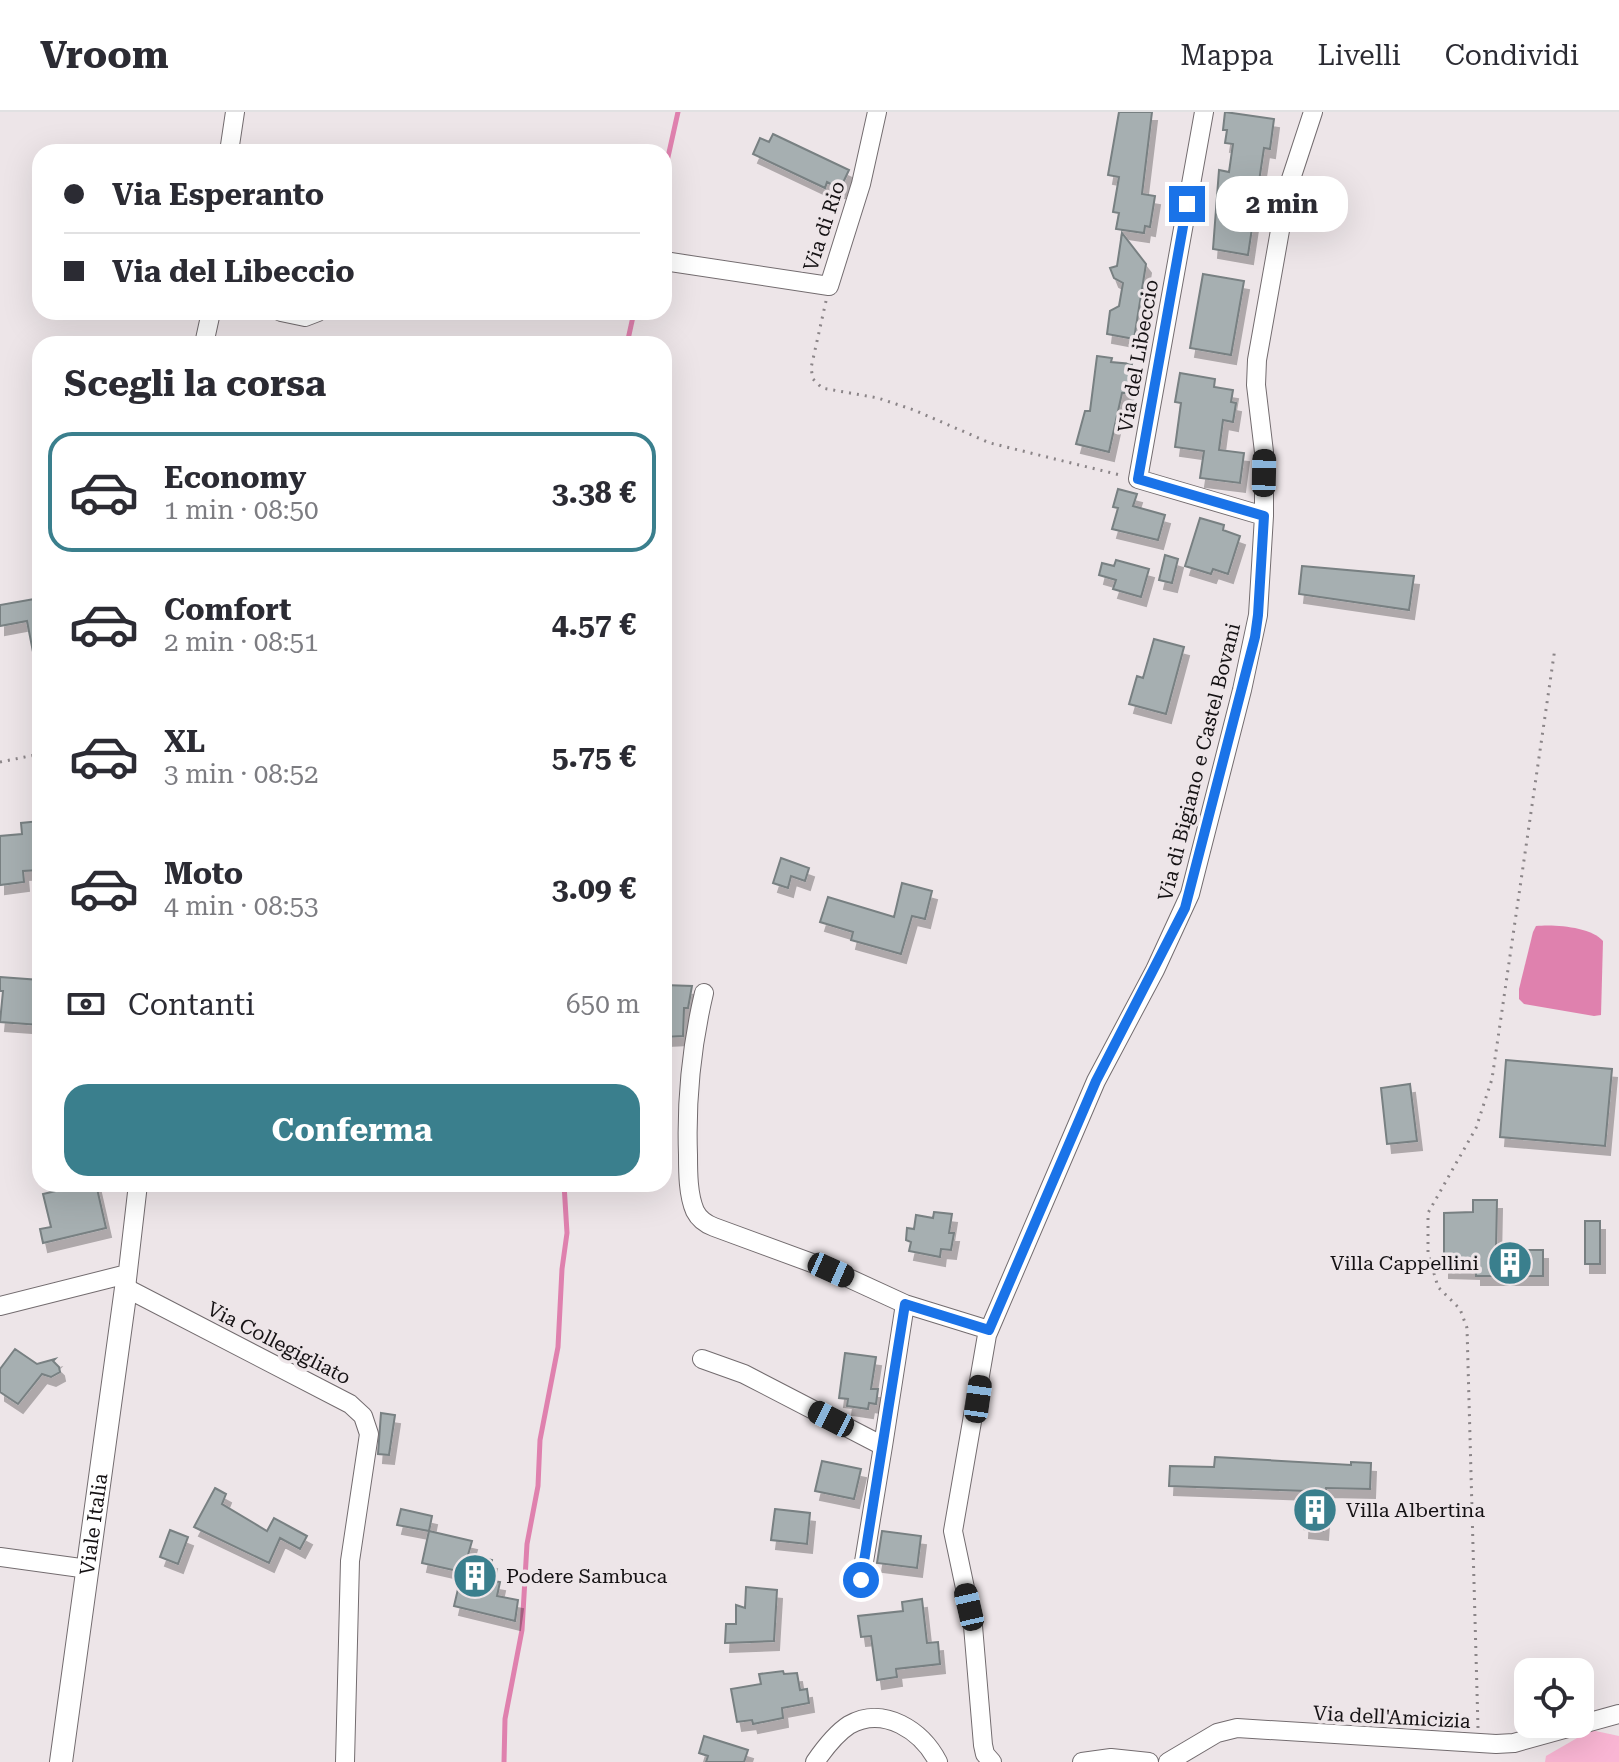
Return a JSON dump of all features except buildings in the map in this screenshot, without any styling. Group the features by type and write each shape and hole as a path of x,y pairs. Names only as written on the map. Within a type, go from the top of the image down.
{"street":[{"path":"230,144 235,112"},
{"name":"Via di Rio","path":"672,262 829,286 861,184 877,112"},
{"name":"Via del Libeccio","path":"1138,479 1204,112"},
{"name":"Via di Bigiano e Castel Bovani","path":"992,1762 985,1754 983,1745 973,1626 953,1531 989,1330 1096,1081 1185,908 1255,637 1264,516 1264,452 1256,385 1257,360 1287,191 1313,112"},
{"path":"1138,479 1264,516"},
{"path":"704,993 690,1057 687,1109 689,1173 698,1216 714,1227 831,1270 905,1304 989,1330"},
{"path":"0,1306 127,1281 137,1192"},
{"name":"Viale Italia","path":"61,1762 127,1281"},
{"name":"Via Collegigliato","path":"127,1281 350,1404 366,1421 369,1443 350,1561 345,1762"},
{"path":"861,1580 905,1304"},
{"path":"702,1359 744,1374 883,1446"},
{"path":"0,1557 88,1569"},
{"name":"Via dell'Amicizia","path":"1168,1762 1217,1733 1237,1728 1514,1743 1619,1714"},
{"path":"815,1762 843,1729 871,1718 912,1729 938,1762"},
{"path":"1082,1762 1123,1758 1149,1762"}],"path":[{"path":"829,286 812,362 813,379 822,388 878,398 1011,449 1138,479"},
{"path":"1478,1743 1467,1328 1460,1309 1438,1287 1428,1253 1428,1213 1476,1128 1492,1079 1555,648"},
{"path":"0,762 32,756"}],"shaded area":[{"path":"1536,926 1582,930 1603,941 1601,1015 1524,1004 1519,999"},
{"path":"1594,1731 1619,1736 1619,1762 1545,1762 1546,1756 1577,1738 1594,1738"}],"waterway":[{"path":"671,144 678,112"},
{"path":"629,336 632,320"},
{"path":"504,1762 505,1719 522,1630 527,1544 538,1486 540,1440 558,1347 567,1233 564,1192"}],"place":[{"name":"Villa Cappellini","path":"1510,1263"},
{"name":"Villa Albertina","path":"1315,1510"},
{"name":"Podere Sambuca","path":"475,1576"}],"route":[{"path":"861,1580 905,1304 989,1330 1096,1081 1185,908 1255,637 1264,516 1138,479 1187,204"}]}
